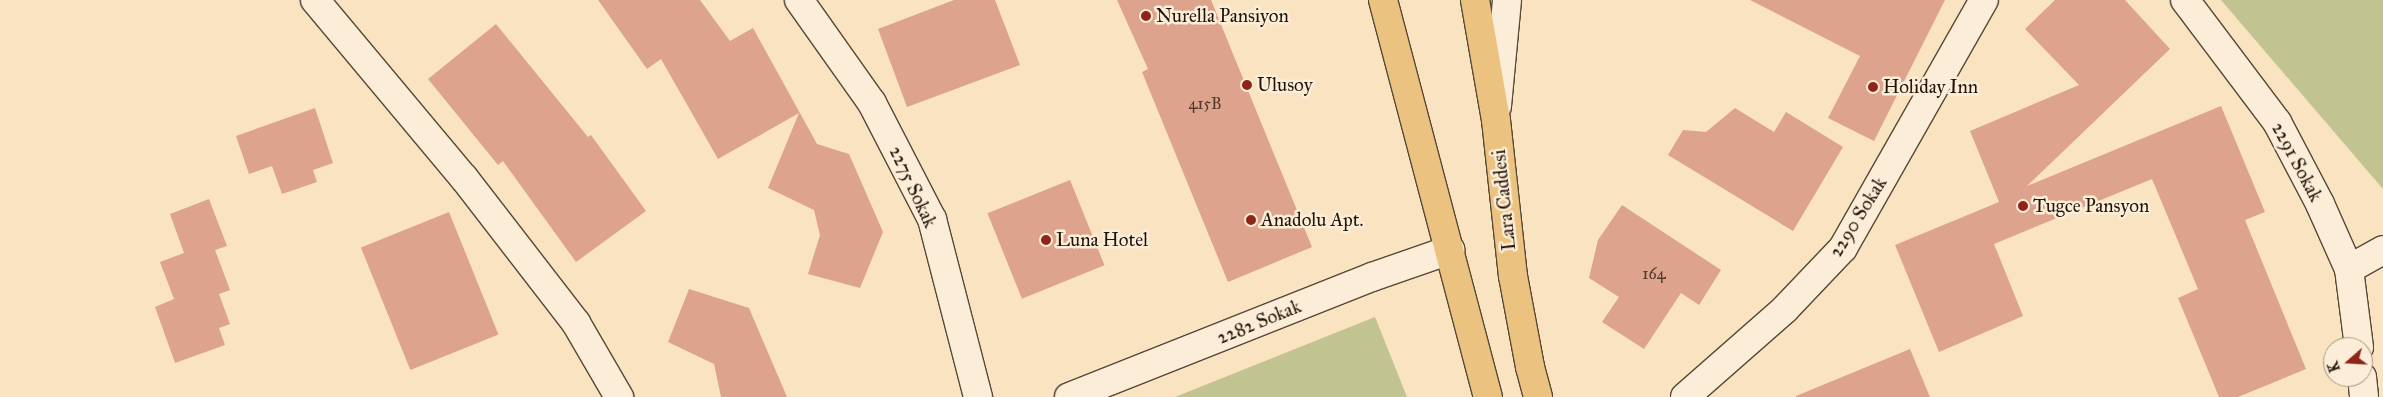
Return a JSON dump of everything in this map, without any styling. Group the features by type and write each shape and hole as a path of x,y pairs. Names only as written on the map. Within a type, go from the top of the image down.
{"main road":[{"path":"1383,0 1488,397"},
{"path":"1475,0 1496,120"},
{"name":"Lara Caddesi","path":"1496,120 1513,276 1530,366 1538,397"}],"street":[{"path":"314,0 464,178 576,323 619,397"},
{"name":"2275 Sokak","path":"799,0 872,103 932,220 978,397"},
{"name":"Lara Caddesi","path":"1496,120 1507,0"},
{"name":"2290 Sokak","path":"1686,397 1785,309 1843,248 1984,0"},
{"name":"2291 Sokak","path":"2185,0 2277,122 2320,204 2349,270 2357,337"},
{"name":"2282 Sokak","path":"1069,397 1372,277 1450,250"},
{"path":"2349,270 2383,250"}],"green space":[{"path":"2221,0 2383,0 2383,189"},
{"path":"1375,317 1407,397 1175,397"}],"building":[{"path":"598,0 700,0 730,41 753,28 817,144 849,154 883,232 860,288 808,274 820,235 814,210 768,188 799,113 718,159 661,59 647,69"},
{"path":"954,0 995,0 1020,65 907,107 878,29"},
{"path":"1117,0 1211,0 1312,247 1228,282 1142,72 1148,69"},
{"name":"Holiday Inn","path":"1750,0 1945,0 1874,141 1828,118 1860,56"},
{"path":"2055,0 2125,0 2170,49 2027,186 2221,106 2265,212 2245,220 2306,369 2238,397 2219,397 2178,298 2198,289 2152,179 1994,244 2023,316 1939,352 1895,245 1999,202 1970,131 2079,85 2025,29"},
{"path":"496,24 588,137 591,135 646,211 576,262 503,161 498,165 428,79"},
{"path":"315,108 333,163 313,170 317,182 282,194 272,166 249,174 236,136"},
{"path":"1735,108 1774,132 1786,112 1843,147 1793,231 1668,155 1683,130 1706,132"},
{"name":"Luna Hotel","path":"1070,180 1104,265 1022,299 987,213"},
{"path":"209,199 227,246 215,250 230,290 219,294 230,324 219,328 225,345 175,363 155,307 174,299 160,262 184,253 170,214"},
{"path":"1622,205 1721,270 1699,305 1681,293 1644,349 1602,322 1619,297 1589,278 1598,240"},
{"path":"449,212 498,334 410,370 361,248"},
{"path":"689,289 749,308 787,397 721,397 714,364 668,342"},
{"path":"1910,349 1930,397 1796,397 1796,396"}],"place":[{"name":"Nurella Pansiyon","path":"1146,16"},
{"name":"Ulusoy","path":"1247,85"},
{"name":"Holiday Inn","path":"1873,87"},
{"name":"Tugce Pansyon","path":"2023,206"},
{"name":"Anadolu Apt.","path":"1251,220"},
{"name":"Luna Hotel","path":"1046,240"}]}
